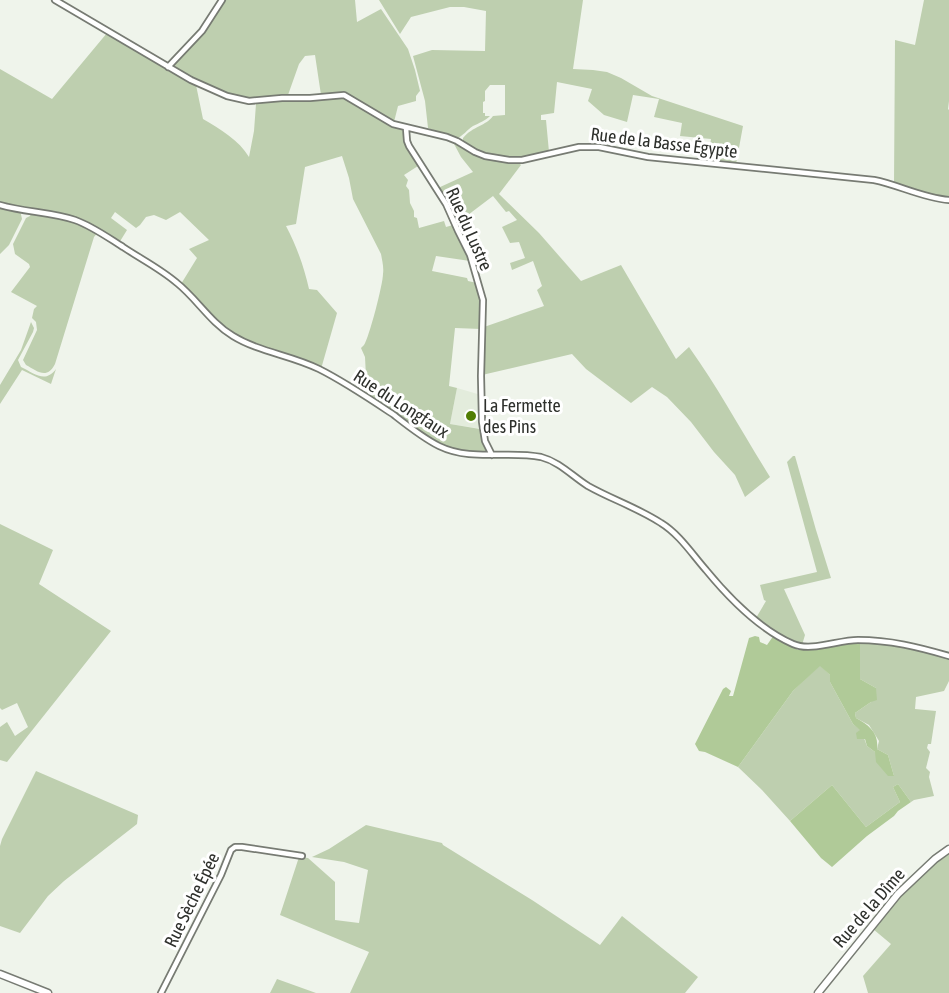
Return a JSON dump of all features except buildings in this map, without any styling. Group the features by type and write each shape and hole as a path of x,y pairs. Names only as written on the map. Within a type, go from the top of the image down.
{"street":[{"name":"Rue de la Basse Égypte","path":"55,0 64,3 168,67 207,88 249,102 282,98 344,96 382,118 406,128 447,137 475,152 501,159 522,160 579,147 599,147 648,157 874,180 930,197 949,200"},
{"path":"168,67 202,31 222,0"},
{"name":"Rue du Lustre","path":"406,128 409,147 443,199 470,255 483,300 482,422 485,441 492,455"},
{"name":"Rue du Longfaux","path":"0,205 63,217 93,228 179,284 225,331 256,348 294,358 317,368 442,447 467,454 530,456 553,461 590,487 662,523 678,537 722,590 741,608 792,644 803,647 853,640 890,642 911,645 949,656"},
{"name":"Rue Sèche Épée","path":"161,993 233,848 242,847 302,856"},
{"name":"Rue de la Dîme","path":"818,993 898,894 949,849"},
{"path":"0,974 48,993"}],"shaded area":[{"path":"457,388 481,395 482,429 450,424"}],"green space":[{"path":"223,0 355,0 357,22 381,9 408,49 420,91 416,96 416,101 398,106 394,122 348,95 335,93 321,95 315,55 305,56 299,64 288,95 243,98 197,81 174,64 194,42"},
{"path":"379,0 583,0 573,69 607,72 652,96 743,126 736,164 708,161 711,139 680,136 682,123 654,117 659,99 633,95 627,122 604,115 588,101 592,89 557,82 554,113 541,115 541,120 546,120 549,152 515,157 494,156 463,142 467,134 493,116 505,115 505,85 490,85 485,91 483,113 485,116 490,116 458,138 428,128 425,101 413,56 432,50 485,51 486,11 450,7 411,17 400,34"},
{"path":"924,0 949,0 949,198 927,194 894,183 895,40 915,45"},
{"path":"107,33 196,85 203,119 235,140 249,157 256,104 283,99 342,97 402,129 406,144 418,166 404,175 408,180 406,186 419,228 444,221 446,227 453,225 470,261 436,256 432,271 467,278 468,281 477,283 481,300 481,329 455,328 449,386 457,388 450,424 480,429 486,448 485,453 471,454 456,451 440,444 367,396 365,357 361,348 366,340 375,311 383,266 381,254 353,199 342,156 305,167 296,224 286,226 300,257 309,289 317,290 337,313 321,369 257,346 224,329 181,284 197,258 189,249 209,240 180,212 166,220 154,215 146,217 136,228 115,212 111,218 127,230 119,243 81,221 0,203 0,69 52,99"},
{"path":"453,142 478,155 521,165 499,194 539,233 581,281 621,265 676,359 689,347 770,477 745,497 735,475 667,397 652,387 631,403 586,369 572,354 482,375 484,327 544,306 537,290 542,286 533,261 512,270 510,263 525,258 519,242 510,243 502,227 517,220 509,211 506,212 493,196 456,224 438,188 473,172"},
{"path":"0,206 20,210 22,219 9,245 0,254"},
{"path":"32,212 77,222 98,232 94,237 55,364 49,372 45,373 26,365 23,360 37,330 36,322 32,318 37,306 11,292 30,267 15,254 13,244 26,218"},
{"path":"31,322 33,332 18,360 21,367 39,376 48,376 56,369 51,384 22,370 0,404 0,385 21,350"},
{"path":"795,456 831,578 784,589 805,635 802,645 783,638 756,618 766,601 760,585 817,572 787,462"},
{"path":"0,524 53,550 39,584 111,631 7,762 0,760 0,727 7,722 15,736 28,727 17,703 2,710 0,708"},
{"path":"774,635 798,650 835,643 860,642 860,679 876,688 877,700 855,713 856,718 875,734 877,749 888,755 894,776 888,776 876,762 875,752 867,746 865,739 857,739 856,733 860,730 853,724 830,682 830,675 820,666 793,691 738,767 699,751 695,744 723,689 726,687 731,691 729,696 733,696 749,638 759,637 760,642 767,645"},
{"path":"860,642 897,644 949,657 949,681 944,691 916,697 915,709 936,711 931,744 928,744 927,748 930,752 926,768 930,772 929,777 934,796 911,802 898,784 893,787 900,802 866,827 832,785 790,821 738,767 793,691 820,665 830,675 830,682 853,724 861,730 867,746 875,752 894,776 888,755 877,749 879,741 869,725 856,718 855,713 871,702 876,688 860,679"},
{"path":"36,771 138,815 137,824 48,896 20,933 0,926 0,846"},
{"path":"898,784 911,802 832,867 821,858 790,821 832,785 866,827 900,802 893,787"},
{"path":"366,825 442,843 600,945 622,916 698,977 685,993 350,993 369,952 280,915 299,857 308,858 335,882 335,920 359,923 368,870 344,862 312,857"},
{"path":"949,851 949,993 868,993 863,976 891,944 873,929 908,886"},
{"path":"277,979 316,993 270,993"}],"place":[{"name":"La Fermette des Pins","path":"471,416"}]}
